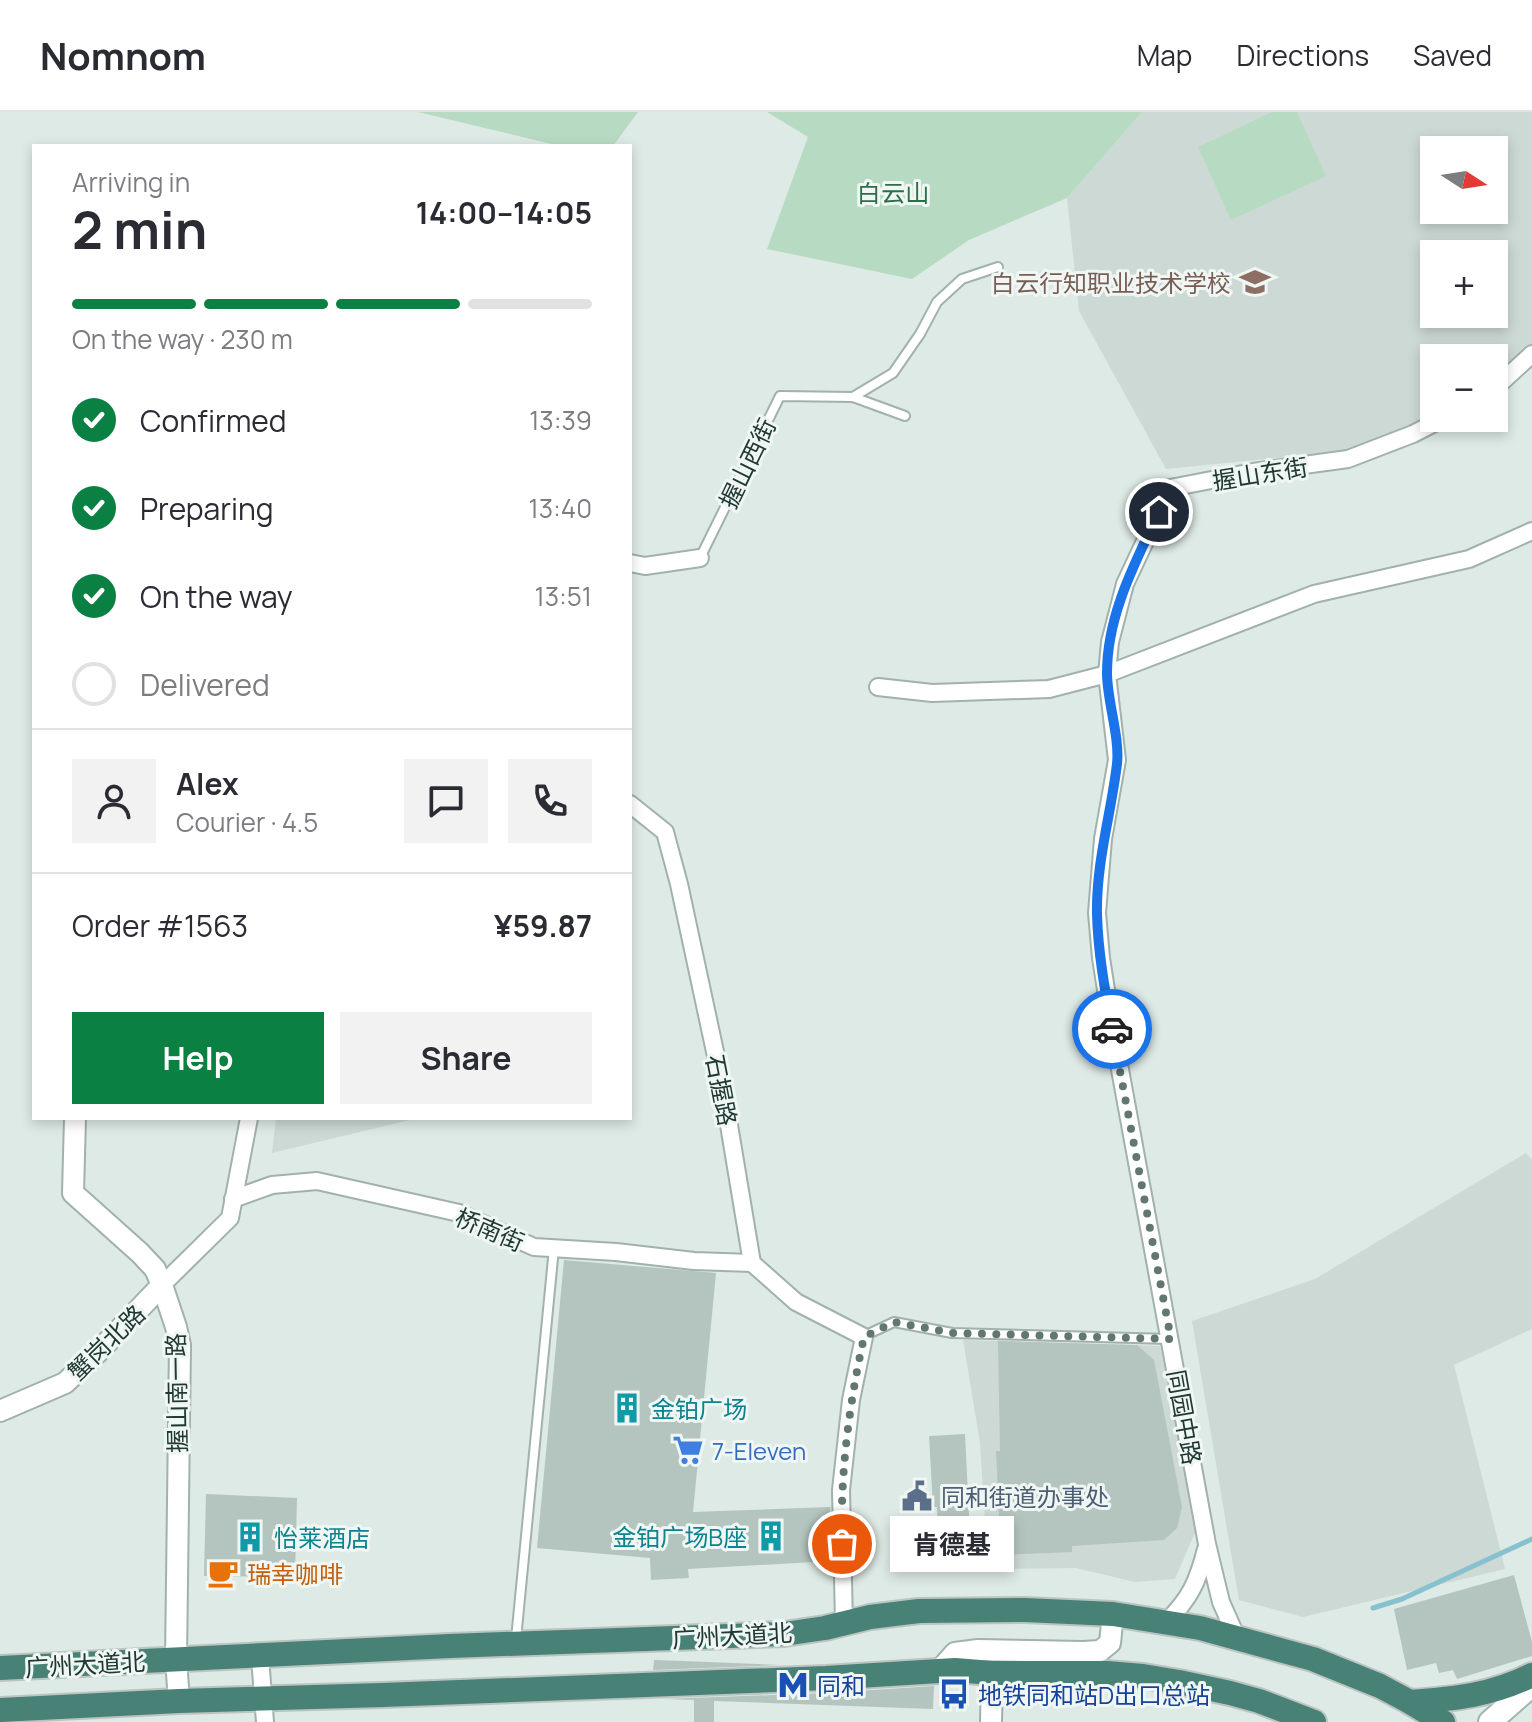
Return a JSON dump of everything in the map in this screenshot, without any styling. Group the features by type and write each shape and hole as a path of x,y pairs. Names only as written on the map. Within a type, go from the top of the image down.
{"highway":[{"name":"广州大道北","path":"0,1668 784,1634 891,1614 958,1609 1075,1611 1166,1622 1237,1638 1337,1667 1410,1702 1443,1722"},
{"name":"广州大道北","path":"0,1710 179,1701 264,1711 939,1671 1078,1672 1143,1676 1179,1682 1259,1701 1314,1722"},
{"path":"1410,1702 1479,1695 1532,1675"}],"main road":[{"path":"1490,1722 1532,1685"},
{"path":"1511,1722 1532,1705"}],"street":[{"path":"1508,376 1532,354"},
{"name":"握山东街","path":"1107,674 1110,642 1125,584 1170,488 1253,472 1348,459 1420,430"},
{"path":"878,687 932,693 1049,689 1107,674 1314,594 1469,559 1532,531"},
{"path":"632,563 645,566 700,558"},
{"name":"同园中路","path":"1107,674 1117,760 1103,839 1097,913 1101,958 1207,1544 1221,1602 1237,1638"},
{"name":"石握路","path":"632,806 665,832 679,884 723,1089 752,1263"},
{"name":"握山南一路","path":"75,1120 73,1193 155,1269 180,1345 176,1660 179,1701"},
{"path":"162,1285 230,1218 249,1120"},
{"name":"桥南街","path":"233,1199 272,1185 317,1181 459,1213 534,1247 752,1263"},
{"path":"752,1263 796,1302 864,1337 850,1411 841,1490 844,1623"},
{"name":"蟹岗北路","path":"0,1411 65,1383 162,1285"},
{"path":"1166,1622 1190,1595 1200,1575 1207,1544"},
{"path":"939,1671 955,1653 978,1650 1100,1651 1110,1643 1113,1614"},
{"path":"260,1657 264,1711"},
{"path":"991,1722 992,1673"}],"lane":[{"path":"853,397 893,373 920,334 937,302 962,279 998,267"},
{"name":"握山西街","path":"700,558 780,396 853,397 905,416"},
{"path":"516,1644 554,1248"},
{"path":"864,1337 894,1322 952,1333 1171,1339"}],"shaded area":[{"name":"白云行知职业技术学校","path":"1142,112 1532,112 1532,355 1508,376 1508,344 1420,344 1420,425 1375,448 1166,469 1079,311 1067,198"},
{"path":"276,1120 410,1120 272,1153"},
{"path":"1526,1153 1532,1160 1532,1329 1454,1365 1505,1569 1303,1617 1239,1600 1192,1321 1315,1279"},
{"path":"963,1340 1160,1346 1196,1530 1175,1579 1135,1582 1076,1568 988,1569 980,1443"}],"green space":[{"path":"418,112 638,112 614,144 552,144"},
{"name":"白云山","path":"767,112 1142,112 1067,198 969,240 912,279 767,249 808,137"},
{"path":"1272,112 1297,112 1326,176 1231,220 1198,147"}],"building":[{"name":"金铂广场","path":"564,1260 716,1273 693,1512 830,1507 832,1561 688,1569 689,1578 651,1580 650,1558 537,1548"},
{"path":"998,1341 1137,1345 1154,1360 1182,1507 1177,1528 1164,1540 1072,1546 1072,1552 1001,1555 996,1451 1000,1451"},
{"path":"965,1434 971,1555 905,1558 904,1538 938,1536 929,1436"},
{"name":"怡莱酒店","path":"206,1494 297,1498 295,1577 204,1576"},
{"path":"1514,1575 1532,1642 1532,1656 1457,1679 1453,1670 1439,1673 1436,1663 1407,1670 1394,1609"},
{"path":"654,1660 683,1661 781,1665 653,1670"},
{"path":"934,1686 933,1709 714,1701 714,1722 694,1722 694,1700 663,1699 827,1693"}],"waterway":[{"path":"1373,1608 1402,1599 1532,1539"}],"way so far":[{"path":"842,1544 841,1490 847,1433 864,1337 894,1322 952,1333 1171,1339 1112,1029"}],"place":[{"name":"白云行知职业技术学校","path":"1255,282"},
{"name":"金铂广场","path":"627,1408"},
{"name":"7-Eleven","path":"688,1450"},
{"name":"同和街道办事处","path":"917,1496"},
{"name":"金铂广场B座","path":"771,1536"},
{"name":"怡莱酒店","path":"250,1537"},
{"name":"肯德基","path":"842,1544"},
{"name":"瑞幸咖啡","path":"223,1573"},
{"name":"同和","path":"793,1685"},
{"name":"地铁同和站D出口总站","path":"954,1694"}],"route":[{"path":"1112,1029 1097,913 1103,839 1117,760 1107,674 1110,642 1125,584 1159,512"}]}
